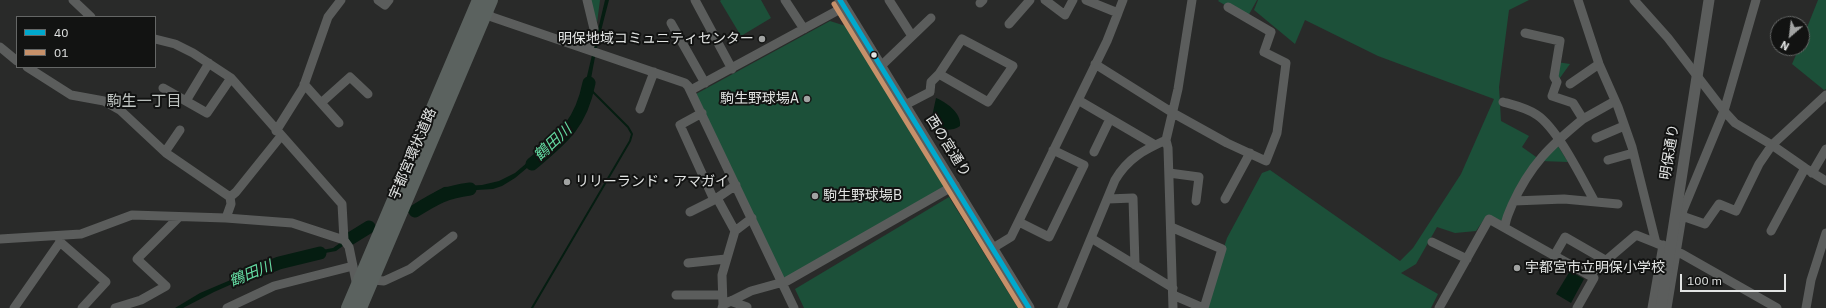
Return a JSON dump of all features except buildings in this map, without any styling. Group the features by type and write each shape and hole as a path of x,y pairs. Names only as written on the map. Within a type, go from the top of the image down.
{"main road":[{"name":"宇都宮環状道路","path":"363,306 482,3"},
{"name":"宇都宮環状道路","path":"348,308 482,3"}],"street":[{"path":"73,0 81,14"},
{"path":"226,218 231,204 230,197 279,133 304,84 328,17 341,0"},
{"path":"378,0 385,5 389,0"},
{"path":"587,0 594,29 593,52"},
{"path":"695,0 732,69"},
{"path":"785,0 804,29"},
{"path":"889,0 912,36"},
{"path":"1009,24 1030,0"},
{"path":"1045,0 1065,15 1073,0"},
{"path":"1086,0 1118,13"},
{"path":"993,248 1011,237 1019,222 1095,64 1123,0"},
{"path":"1173,308 1168,148 1166,140 1173,113 1192,0"},
{"path":"1578,0 1599,64 1615,101 1666,247 1667,308"},
{"path":"1634,0 1698,76 1724,111 1735,123 1772,145 1826,181"},
{"name":"明保通り","path":"1661,308 1666,247 1698,76 1710,0"},
{"path":"1652,308 1666,247 1682,216 1724,111 1756,0"},
{"path":"482,3 492,17 685,83 691,90 794,308"},
{"path":"691,90 804,29 842,3"},
{"name":"西の宮通り","path":"842,3 955,185 1028,308"},
{"path":"1095,64 1173,113 1227,143 1266,161 1276,133 1286,63 1264,52 1271,32 1228,7"},
{"path":"881,66 931,18"},
{"path":"671,23 705,83"},
{"path":"1525,33 1560,41 1554,77 1557,82 1552,96 1573,103 1584,119"},
{"path":"156,38 175,44 209,63 231,78 304,159 342,204 347,244 363,306"},
{"path":"905,105 930,92 931,82 939,74 962,39 1013,66 988,102 939,74"},
{"path":"0,47 16,60"},
{"path":"186,100 209,63"},
{"path":"1570,84 1599,64"},
{"path":"40,70 72,95 104,102 120,110 165,152 230,197"},
{"path":"640,109 654,72"},
{"path":"321,103 350,77 368,94"},
{"path":"163,88 207,112 231,78"},
{"path":"304,84 339,123"},
{"path":"1682,216 1705,224 1719,204 1736,211 1759,164 1772,145 1826,95"},
{"path":"1078,100 1155,145"},
{"path":"1505,228 1505,222 1514,200 1539,159 1558,139 1584,119 1615,101"},
{"path":"1503,102 1517,106 1537,115 1551,129 1595,202"},
{"path":"702,113 680,125 715,199 735,231"},
{"path":"1094,152 1110,119"},
{"path":"1596,138 1624,126"},
{"path":"165,152 180,130"},
{"path":"1062,308 1115,180 1123,167 1133,158 1166,140"},
{"path":"1771,231 1808,170 1826,149"},
{"path":"1019,222 1049,237 1084,165 1053,150"},
{"path":"1226,199 1250,153"},
{"path":"1608,160 1634,153"},
{"path":"1169,173 1198,177 1196,201"},
{"path":"690,212 715,199 736,185"},
{"path":"725,305 751,291 782,282 955,185"},
{"path":"1108,199 1133,198 1135,265"},
{"path":"1514,200 1564,199 1618,204"},
{"path":"0,239 59,239 80,234 132,215 226,218 292,224 347,244"},
{"path":"115,308 141,300 166,286 137,259 179,216"},
{"path":"725,305 722,294 722,275 726,259 735,231 752,218"},
{"path":"1439,308 1489,219 1594,278 1577,308"},
{"path":"1091,238 1135,265 1173,292 1204,308 1222,249 1171,227"},
{"path":"1806,308 1811,280 1826,233"},
{"path":"1589,275 1604,260 1636,235 1666,247 1764,305 1777,308"},
{"path":"373,280 384,282 410,269 453,236"},
{"path":"1554,256 1565,237 1604,260"},
{"path":"14,308 59,239"},
{"path":"59,239 106,282 82,308"},
{"path":"1432,242 1467,259"},
{"path":"688,264 726,259"},
{"path":"227,308 274,286 353,266"},
{"path":"676,295 722,294"},
{"path":"725,305 747,307"}],"green space":[{"path":"590,0 600,0 597,23"},
{"path":"761,0 771,18 741,36 720,1"},
{"path":"1257,0 1247,18 1218,1"},
{"path":"1258,0 1529,0 1509,10 1499,87 1501,121 1529,136 1522,147 1539,159 1505,222 1487,215 1476,231 1455,233 1437,227 1416,264 1401,273 1438,294 1431,308 1204,308 1227,238 1262,173 1270,170 1400,261 1413,248 1461,174 1494,99 1378,56 1305,20 1295,44 1254,10"},
{"path":"1818,0 1826,0 1826,89 1824,90 1792,64 1796,56 1810,56 1810,20"},
{"path":"830,21 852,28 949,185 784,280 696,94"},
{"path":"1557,62 1570,64 1557,82"},
{"path":"1558,146 1568,162 1540,161"},
{"path":"949,197 1018,308 804,308 795,289"}],"water":[{"path":"605,0 609,0 598,43 587,97 580,116 569,133 515,178 502,186 493,189 444,192 418,210 408,213 409,209 422,204 435,192 444,187 482,185 499,181 515,173 569,127 579,110"},
{"path":"936,98 949,105 956,112 960,121 960,126 945,130 930,126"},
{"path":"368,223 370,226 336,251 286,260 214,292 183,308 175,308 200,293 280,259 333,248"},
{"path":"1570,271 1584,279 1571,303 1556,294"}],"waterway":[{"name":"鶴田川","path":"532,164 562,138 576,120 586,97 589,83"},
{"path":"532,308 630,141 632,134 628,127 588,87"},
{"name":"鶴田川","path":"415,211 441,196 470,189"},
{"name":"鶴田川","path":"348,240 369,227"},
{"name":"鶴田川","path":"264,269 279,263 320,253"}],"transit line":[{"name":"40","path":"840,0 1029,308"},
{"name":"01","path":"834,4 1021,308"}],"place":[{"name":"明保地域コミュニティセンター","path":"762,39"},
{"name":"駒生野球場A","path":"807,99"},
{"name":"リリーランド・アマガイ","path":"567,182"},
{"name":"駒生野球場B","path":"815,196"},
{"name":"宇都宮市立明保小学校","path":"1517,268"}],"district":[{"name":"駒生一丁目","path":"144,102"}]}
